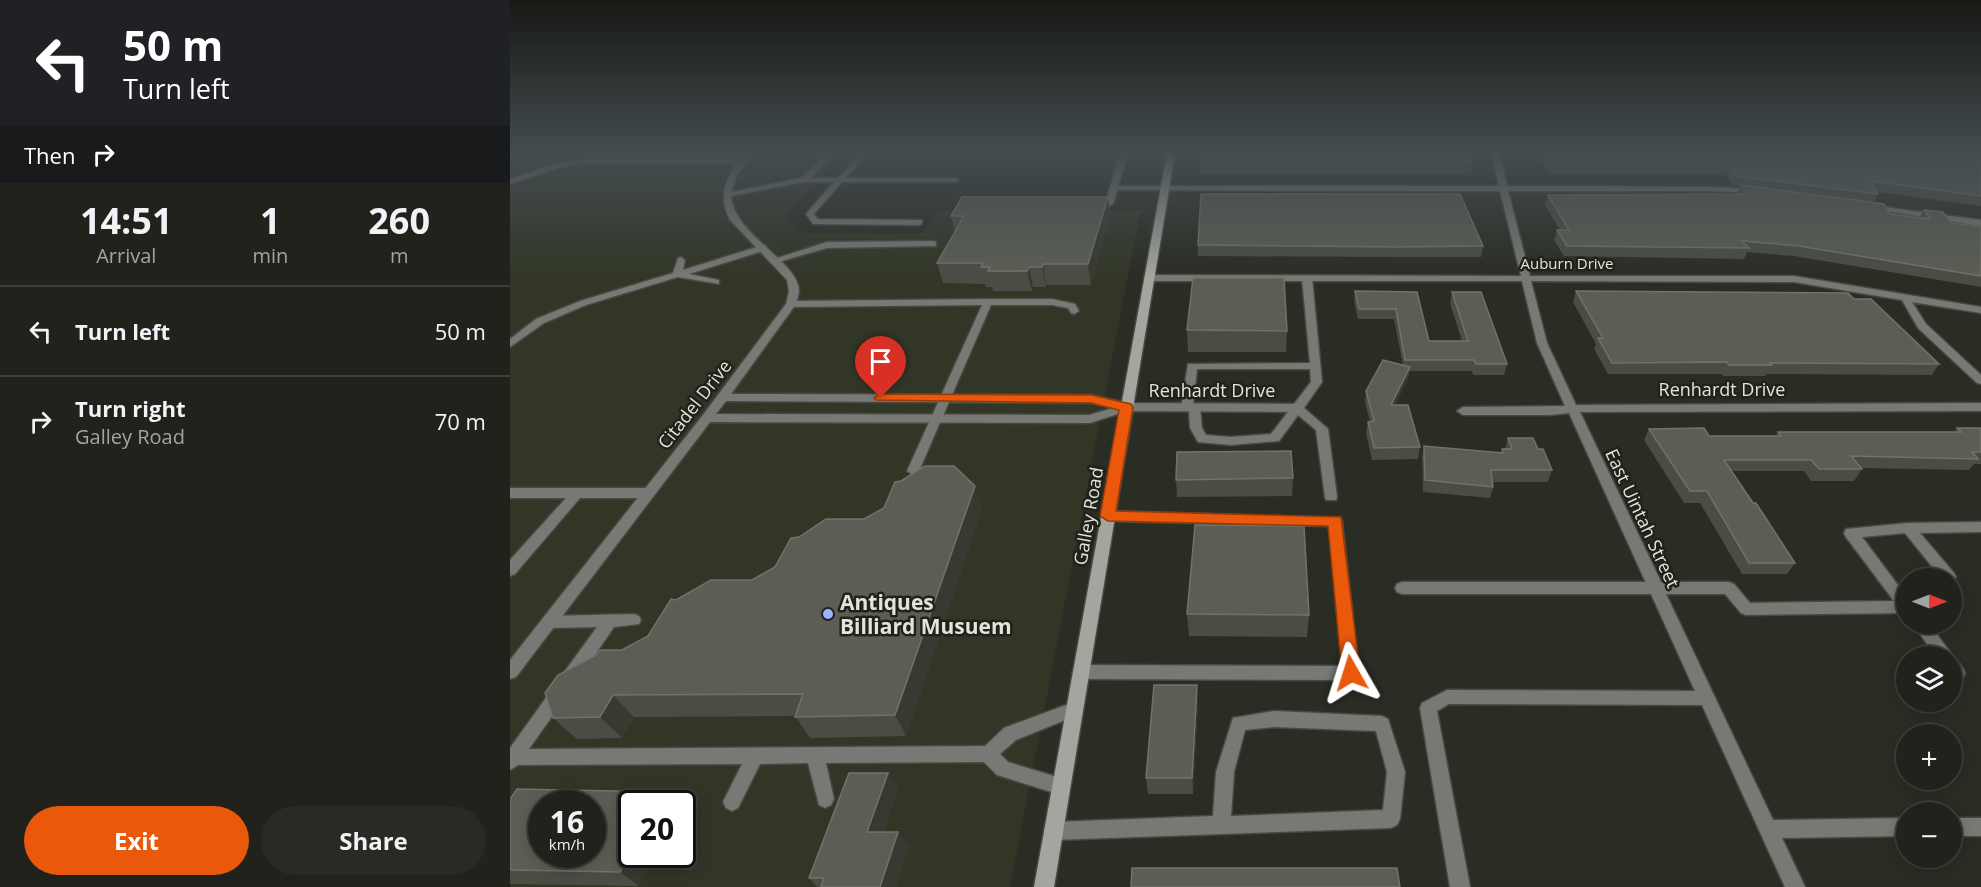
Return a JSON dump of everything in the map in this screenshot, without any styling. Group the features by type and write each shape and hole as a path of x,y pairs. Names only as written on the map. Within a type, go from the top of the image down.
{"main road":[{"name":"Galley Road","path":"1044,887 1164,194"}],"street":[{"path":"729,194 726,195 727,207 733,218 791,279 794,291 791,304 1058,303 1072,306 1074,310"},
{"path":"827,194 810,214 816,222 919,222"},
{"path":"1109,204 1112,194"},
{"name":"East Uintah Street","path":"1504,194 1542,343 1795,887"},
{"path":"1862,206 1981,223"},
{"path":"775,260 837,243 933,244"},
{"path":"510,344 529,328 556,314 763,248"},
{"path":"677,274 681,261"},
{"path":"677,274 716,282"},
{"name":"Auburn Drive","path":"1149,278 1794,279 1981,310"},
{"path":"1306,278 1316,366 1317,382 1275,438 1231,441 1202,439 1190,408 1191,366 1316,366"},
{"path":"1905,297 1922,326 1981,381"},
{"path":"913,471 988,302"},
{"name":"Citadel Drive","path":"510,672 708,418 791,304"},
{"name":"Renhardt Drive","path":"723,397 1094,399 1126,407 1297,408"},
{"name":"Renhardt Drive","path":"708,418 1089,419 1126,407"},
{"name":"Renhardt Drive","path":"1463,411 1981,407"},
{"path":"1297,408 1322,429 1331,497"},
{"path":"510,493 648,493"},
{"path":"510,570 517,553 577,493"},
{"path":"1081,672 1351,673 1335,521 1108,516"},
{"path":"1896,594 1851,533 1908,528 1981,527"},
{"path":"1908,528 1941,568"},
{"path":"1402,588 1729,588 1746,609 1896,607"},
{"path":"548,622 634,620"},
{"path":"512,760 610,621"},
{"path":"1928,634 1937,646"},
{"path":"1460,887 1428,708 1447,697 1706,698"},
{"path":"512,760 755,755 988,754 1010,734 1074,709"},
{"path":"1053,831 1391,819 1396,772 1382,724 1274,719 1239,723 1225,772 1221,824"},
{"path":"988,754 1003,769 1061,786"},
{"path":"732,802 755,755"},
{"path":"816,755 825,799"},
{"path":"1962,827 1981,827"},
{"path":"1768,829 1896,828"}],"shaded area":[{"path":"510,194 804,194 785,215 800,233 921,234 936,211 1144,210 1139,218 1010,887 510,887"}],"building":[{"path":"1201,194 1460,194 1483,246 1396,247 1198,245"},
{"path":"1812,194 1884,204 1890,214 1930,219 1924,210 1943,212 1951,223 1981,227 1981,276 1799,246 1742,241 1749,248 1567,246 1557,230 1569,230 1548,195"},
{"path":"962,197 1108,197 1088,264 1043,264 1042,267 1029,267 1027,271 988,271 990,267 981,267 983,263 937,263 964,216 951,216"},
{"path":"1193,278 1284,278 1287,331 1187,330"},
{"path":"1355,291 1417,292 1429,341 1468,341 1452,292 1481,292 1507,364 1476,364 1474,360 1405,360 1396,309 1359,309"},
{"path":"1576,291 1848,293 1854,299 1871,299 1939,364 1612,363 1598,338 1603,338"},
{"path":"1383,360 1410,367 1391,405 1408,405 1420,447 1374,448 1368,422 1374,421 1366,391"},
{"path":"1704,428 1709,436 1781,436 1778,432 1961,432 1957,428 1981,428 1981,452 1972,452 1978,459 1851,456 1862,469 1819,469 1811,460 1724,460 1753,503 1756,503 1795,563 1749,563 1707,491 1690,491 1649,429"},
{"path":"1508,438 1533,438 1538,449 1543,449 1552,470 1491,470 1493,487 1425,480 1424,446 1503,453 1502,449 1512,449"},
{"path":"1291,451 1293,478 1176,480 1177,452"},
{"name":"Antiques Billiard Musuem","path":"925,466 954,466 975,486 895,715 795,717 803,694 613,695 600,717 553,718 545,693 558,675 595,656 600,650 622,650 648,636 671,599 676,600 711,580 752,580 775,567 791,538 799,537 826,519 864,519 884,508 895,482 901,481"},
{"path":"1195,525 1304,526 1309,615 1187,614"},
{"path":"1154,685 1197,685 1192,778 1146,778"},
{"path":"849,773 888,773 867,832 898,832 880,887 821,887 824,878 809,878"},
{"path":"517,789 566,790 528,790 528,868 606,868 606,791 618,791 618,868 622,868 620,872 510,870 510,799"},
{"path":"1132,868 1397,868 1400,887 1131,887"}],"place":[{"name":"Antiques Billiard Musuem","path":"828,614"}],"route":[{"path":"881,398 1094,399 1126,407 1108,516 1335,521 1351,673"}]}
